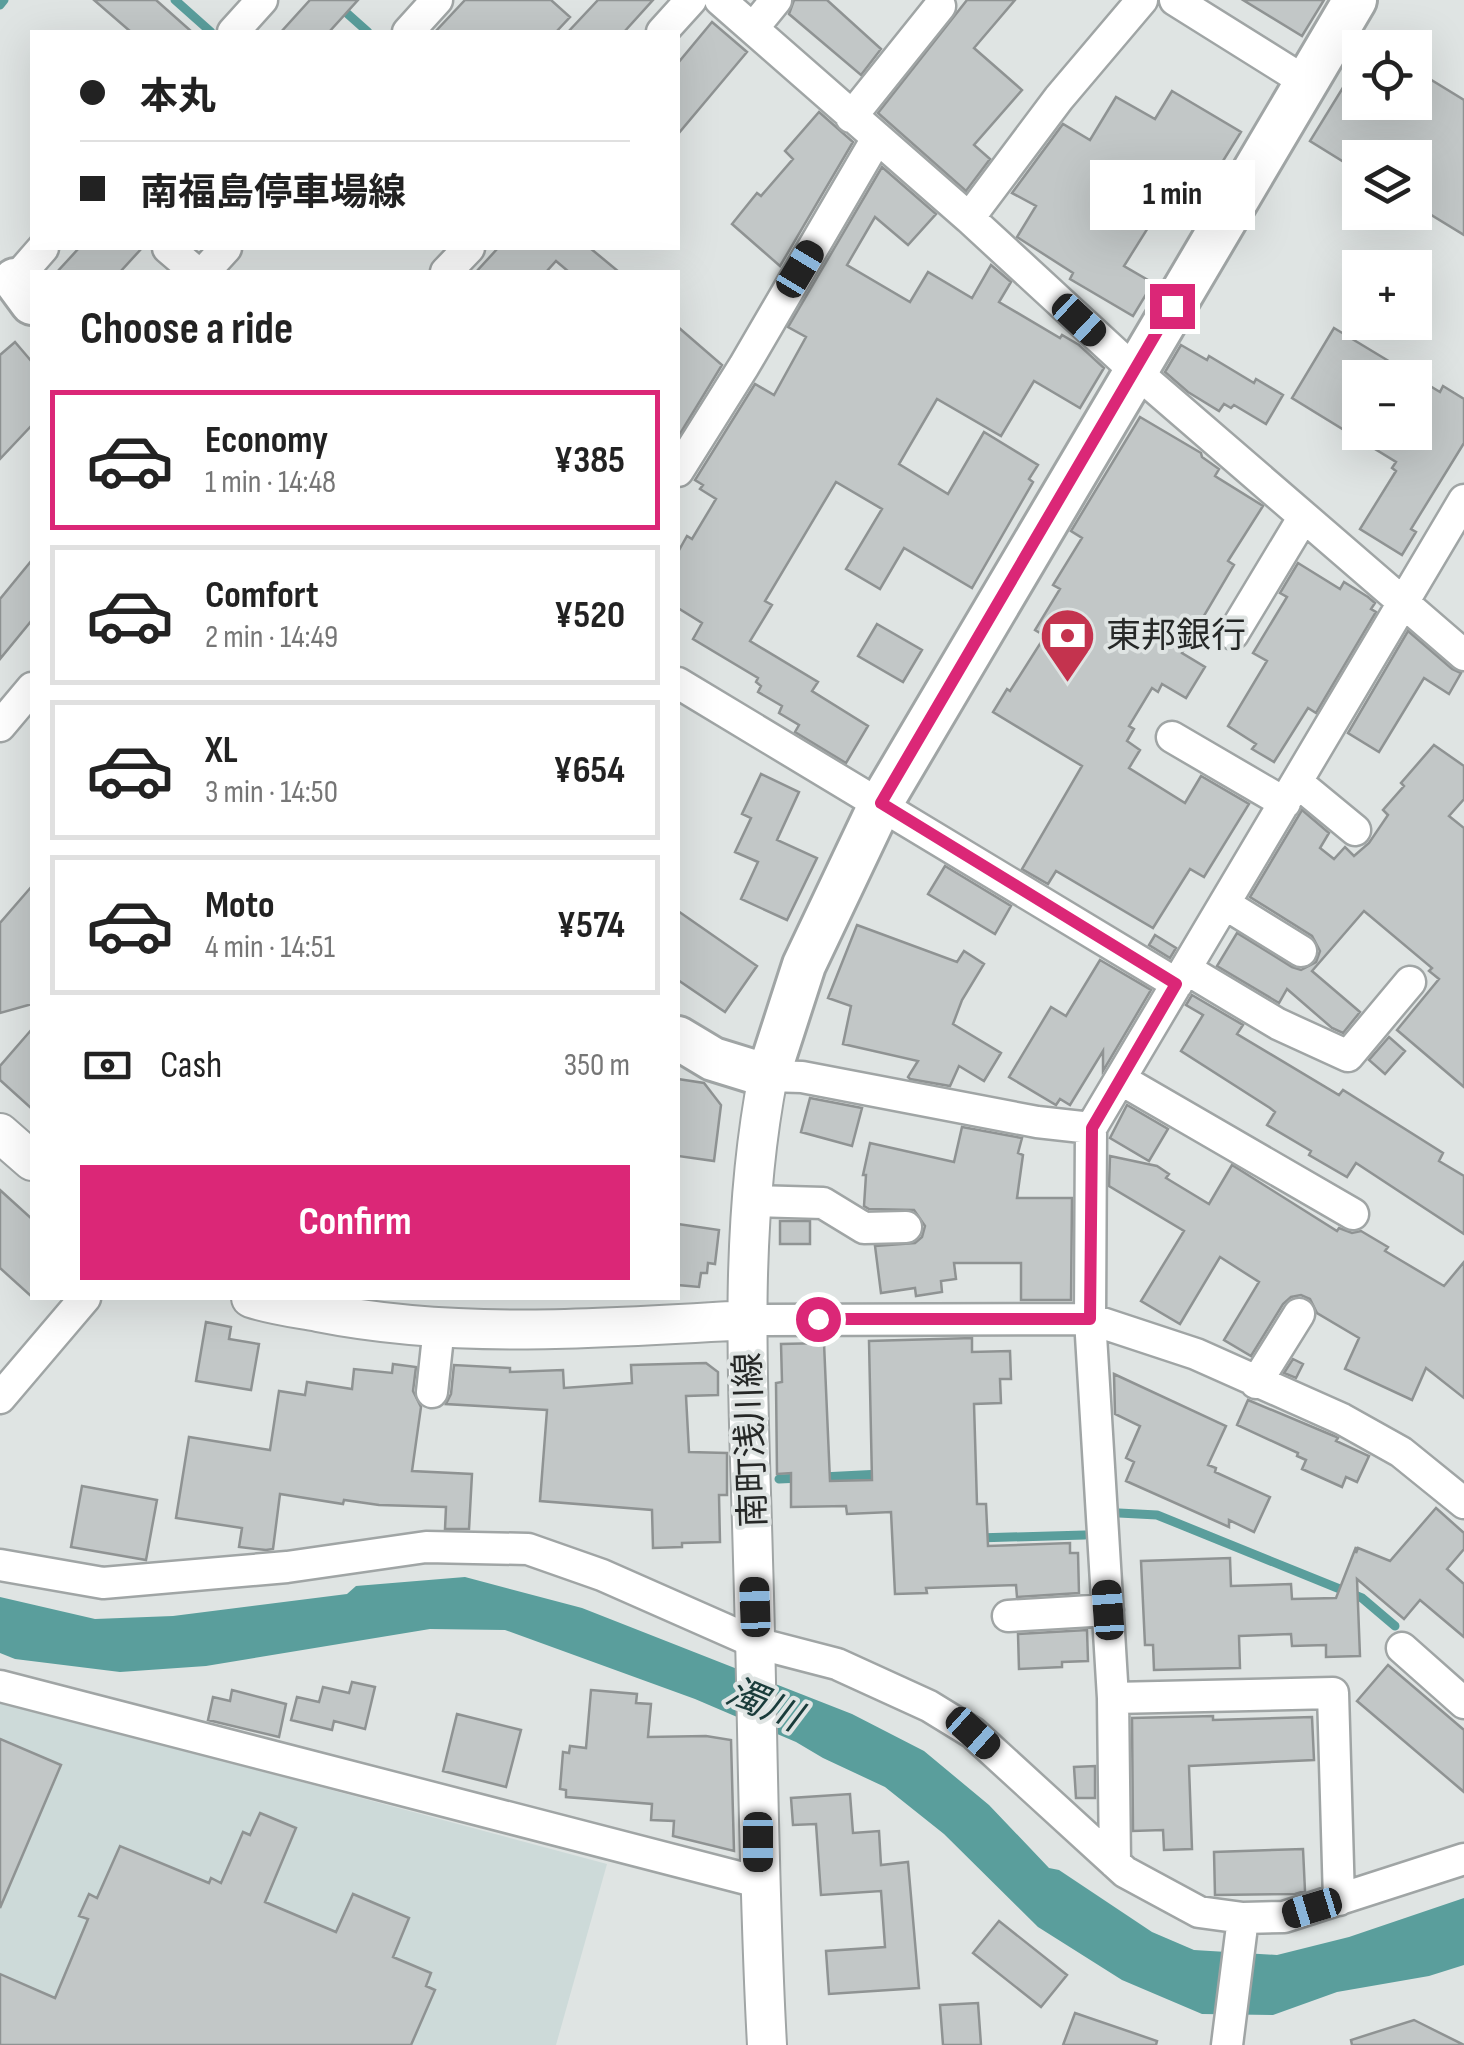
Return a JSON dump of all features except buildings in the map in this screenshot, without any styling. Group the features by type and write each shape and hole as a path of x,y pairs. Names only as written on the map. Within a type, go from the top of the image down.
{"main road":[{"path":"680,1039 713,1060 768,1076 804,965 881,803 1356,0"}],"street":[{"path":"236,30 262,0"},
{"path":"410,30 436,0"},
{"path":"664,30 691,0"},
{"path":"720,0 1134,370 1464,656"},
{"path":"754,28 776,0"},
{"path":"968,218 1059,98 1142,0"},
{"path":"1175,0 1306,82"},
{"path":"851,117 940,6"},
{"path":"682,452 876,140"},
{"path":"12,286 41,250"},
{"path":"170,250 194,270"},
{"path":"206,270 224,250"},
{"path":"448,270 467,250"},
{"path":"1115,1863 1113,1698 1090,1319 1092,1128 1464,500"},
{"path":"1233,634 1303,518"},
{"path":"680,684 1181,976 1348,1056 1410,982"},
{"path":"0,726 30,690"},
{"path":"1172,736 1291,793 1355,830"},
{"path":"1224,904 1301,952"},
{"path":"768,1076 802,1077 1038,1122 1092,1128"},
{"name":"南町浅川線","path":"767,2045 758,1882 747,1320 758,1131 768,1076"},
{"path":"1120,1078 1353,1214"},
{"path":"0,1133 30,1159"},
{"path":"752,1201 823,1203 864,1228 906,1227"},
{"path":"0,1398 83,1300"},
{"path":"273,1300 316,1304 357,1320 439,1327 602,1328 747,1320 1090,1319 1196,1354 1256,1384 1342,1419 1401,1452 1464,1503"},
{"path":"1256,1384 1299,1314"},
{"path":"432,1392 439,1327"},
{"path":"0,1565 103,1583 287,1567 426,1547 528,1549 602,1576 755,1650 837,1664 929,1706 973,1733 1125,1872 1199,1912 1243,1922 1284,1917 1464,1859"},
{"path":"1008,1616 1108,1610"},
{"path":"1402,1648 1464,1704"},
{"path":"0,1686 758,1882"},
{"path":"1113,1698 1333,1693 1339,1900"},
{"path":"1228,2040 1243,1922"}],"shaded area":[{"path":"0,1701 607,1864 556,2045 0,2045"}],"water":[{"name":"濁川","path":"465,1577 582,1608 852,1714 924,1751 989,1805 1049,1868 1059,1870 1152,1932 1194,1950 1277,1955 1349,1937 1464,1898 1464,1965 1429,1976 1337,1992 1273,2015 1202,2014 1122,1980 1038,1927 944,1834 885,1787 796,1742 695,1699 505,1630 430,1629 206,1666 120,1672 15,1659 0,1653 0,1597 95,1619 173,1616 347,1594 356,1586"}],"waterway":[{"path":"0,5 4,0"},
{"path":"175,0 209,30"},
{"path":"332,0 366,30"},
{"path":"822,1477 881,1474"},
{"path":"779,1479 801,1478"},
{"path":"1119,1513 1157,1515 1362,1598 1395,1626"},
{"path":"977,1538 1085,1535"}],"place":[{"name":"東邦銀行","path":"1067,684"}],"route":[{"path":"818,1319 1090,1319 1092,1128 1176,984 881,803 1172,306"}]}
